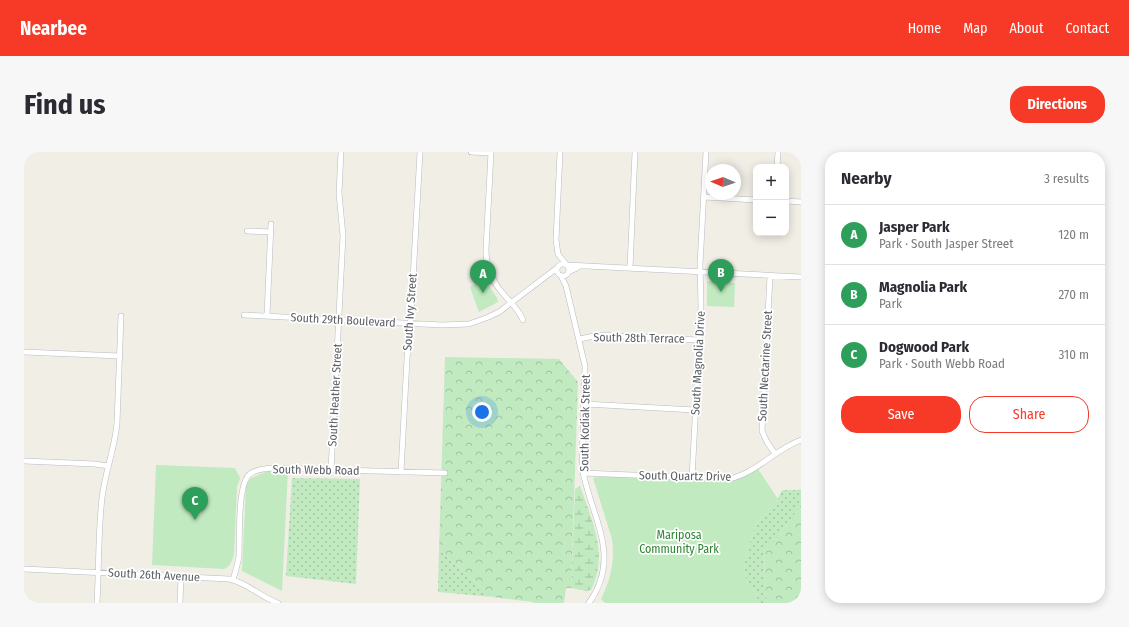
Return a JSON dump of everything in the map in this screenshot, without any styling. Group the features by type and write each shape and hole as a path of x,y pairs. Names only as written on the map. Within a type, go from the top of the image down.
{"street":[{"name":"South Heather Street","path":"331,470 343,236 339,201 340,152"},
{"name":"South Ivy Street","path":"401,472 420,152"},
{"path":"471,152 491,152 486,249 487,263 492,280 519,311 523,320"},
{"path":"560,152 555,233 558,254 557,272 560,275"},
{"path":"630,268 635,152"},
{"name":"South Magnolia Drive","path":"692,478 701,306 700,272 706,152"},
{"path":"777,164 778,152"},
{"path":"704,197 753,200"},
{"path":"789,201 801,202"},
{"path":"267,315 271,224"},
{"path":"247,231 271,232"},
{"path":"558,254 569,268 568,273"},
{"path":"557,266 563,263 567,265 579,266 801,277"},
{"name":"South 29th Boulevard","path":"244,315 453,325 469,324 499,312 548,275 557,266"},
{"path":"548,275 568,273 579,266"},
{"name":"South Kodiak Street","path":"566,286 568,273"},
{"name":"South Kodiak Street","path":"560,275 566,286 580,340 586,374 583,473 602,536 604,549 600,581 595,594 589,603"},
{"name":"South Nectarine Street","path":"770,276 762,431 774,454"},
{"path":"97,603 102,499 108,466 116,439 121,316"},
{"name":"South 28th Terrace","path":"580,340 598,335 699,340"},
{"path":"24,352 120,356"},
{"path":"585,404 695,410"},
{"name":"South Quartz Drive","path":"583,473 692,478 736,478 749,472 774,454 801,440"},
{"path":"24,461 95,464 108,466"},
{"name":"South Webb Road","path":"233,580 238,557 242,489 243,484 249,474 255,471 271,468 444,473"},
{"name":"South 26th Avenue","path":"24,569 233,580 241,582 269,600 278,603"},
{"path":"180,603 181,577"}],"green space":[{"path":"485,279 498,302 479,312 470,287"},
{"path":"707,281 735,283 734,307 707,306"},
{"path":"445,357 559,359 578,382 571,588 566,588 564,603 533,603 493,597 439,550"},
{"path":"156,465 235,468 240,478 237,487 234,554 231,563 226,568 152,565"},
{"name":"Mariposa Community Park","path":"758,469 778,499 758,521 748,547 744,567 747,583 753,588 759,603 605,603 601,599 611,570 613,547 612,539 593,478 603,476 723,482 738,479"},
{"path":"288,470 282,591 242,571 246,486 251,478 268,471"},
{"path":"292,478 360,479 356,584 286,576"},
{"path":"580,486 594,525 599,551 599,563 596,577 591,590 586,591 571,588 575,489"},
{"path":"801,489 801,505 776,540 764,550 766,600 768,603 759,603 753,588 747,583 744,567 748,547 758,521 778,499 782,490"},
{"path":"801,505 801,603 768,603 766,600 764,550 776,540"},
{"path":"439,550 493,597 438,592"}],"place":[{"name":"Magnolia Park","path":"721,292"},
{"name":"Jasper Park","path":"483,293"},
{"name":"Dogwood Park","path":"195,520"}]}
